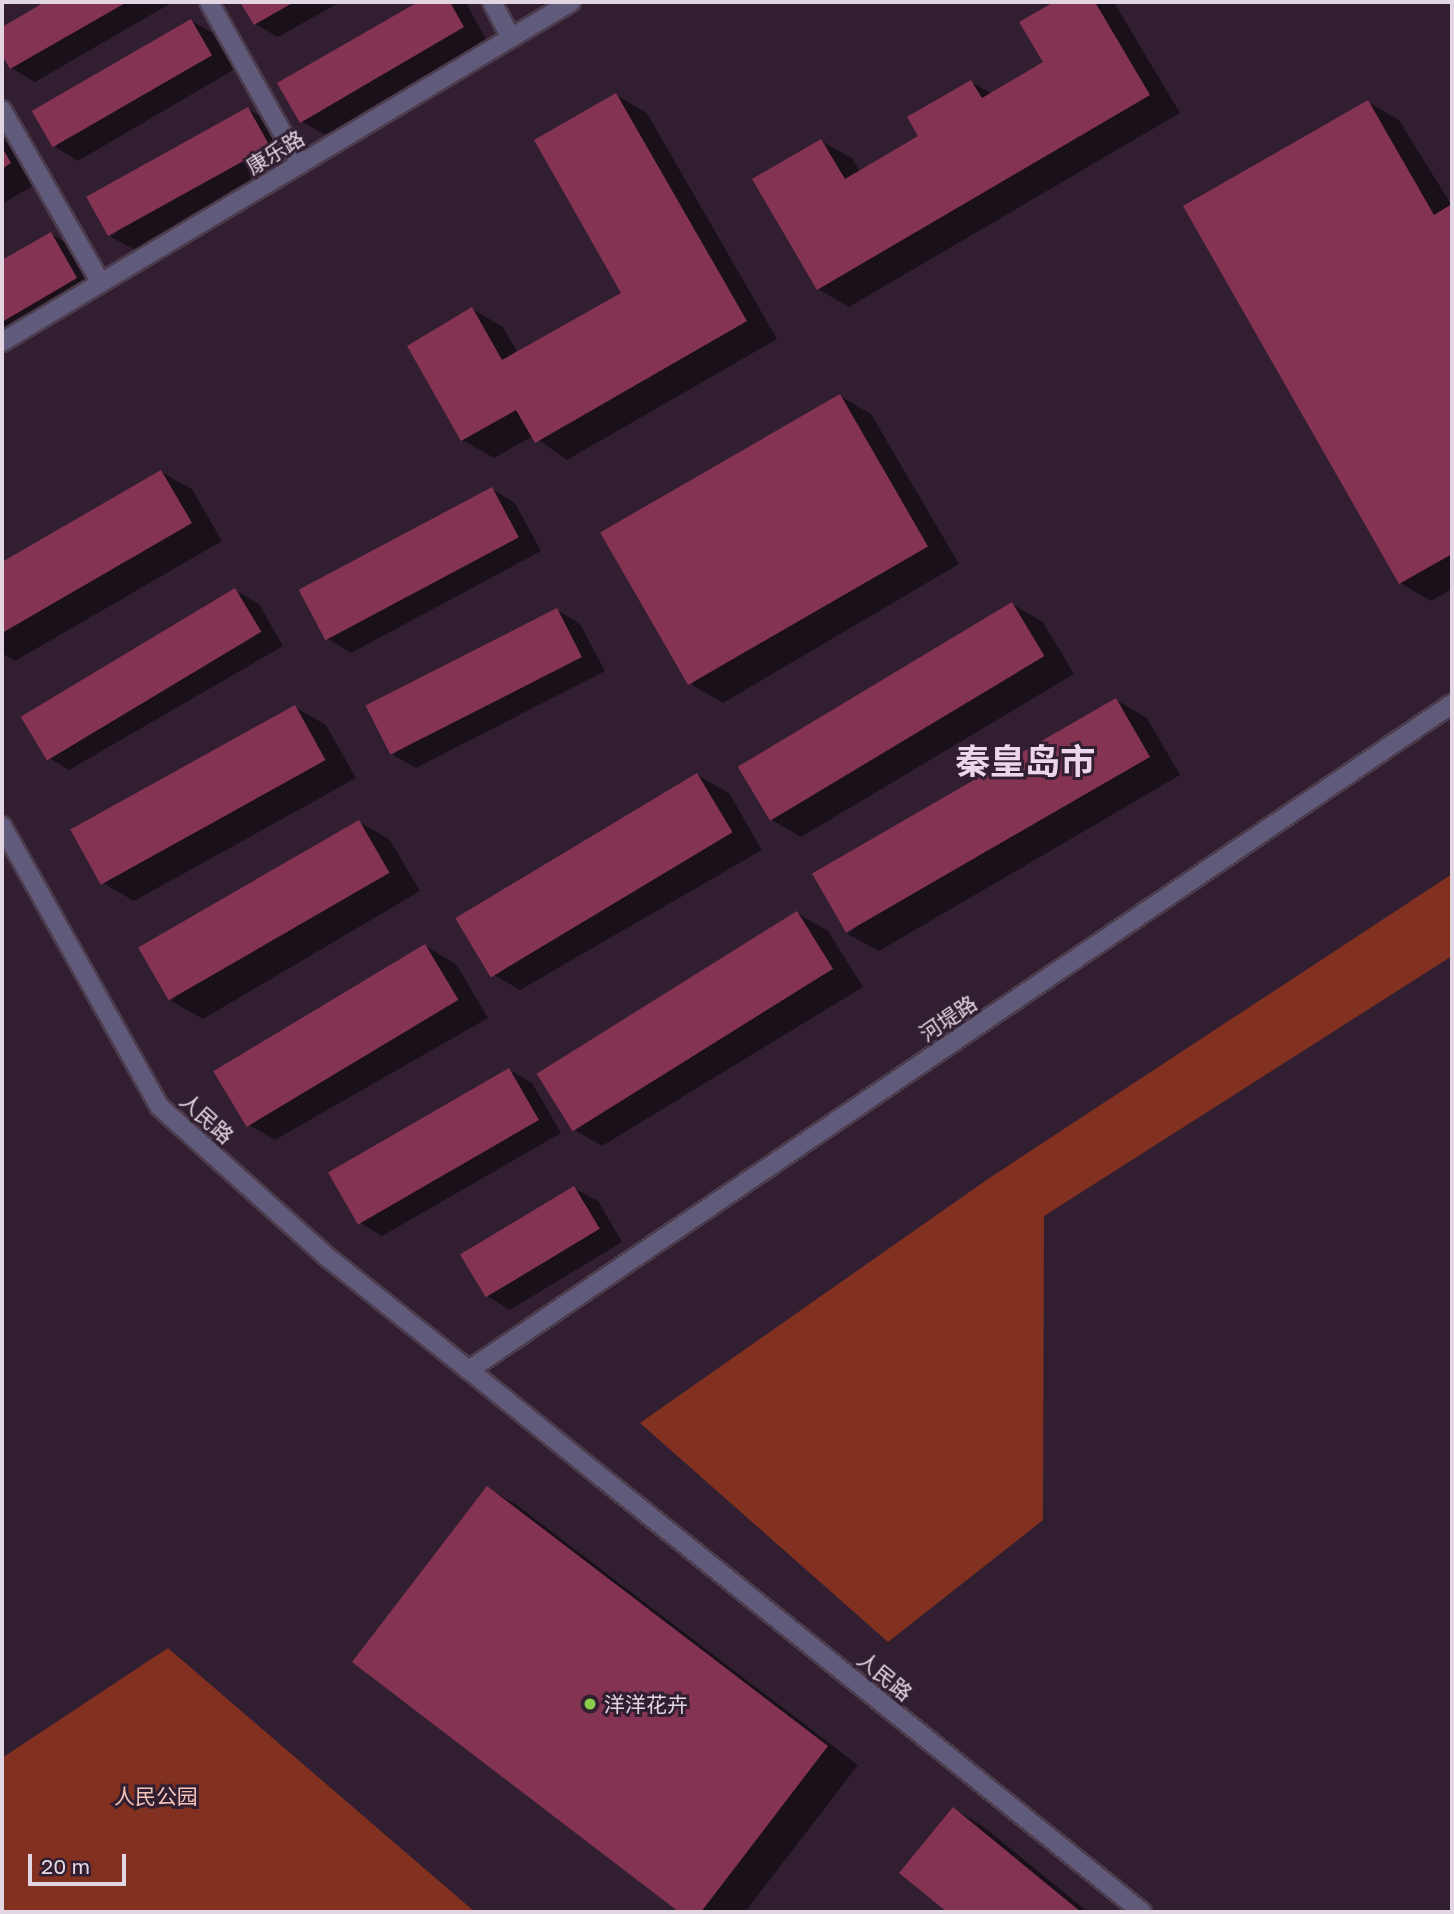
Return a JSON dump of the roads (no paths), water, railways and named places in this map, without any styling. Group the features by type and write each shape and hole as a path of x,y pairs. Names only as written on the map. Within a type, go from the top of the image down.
{"street":[{"path":"209,2 300,164"},
{"path":"492,2 512,37"},
{"name":"康乐路","path":"2,342 571,2"},
{"path":"2,110 101,283"},
{"name":"河堤路","path":"469,1370 1452,704"},
{"name":"人民路","path":"2,826 160,1107 326,1256 1142,1912"}],"place":[{"name":"洋洋花卉","path":"590,1704"}],"district":[{"name":"秦皇岛市","path":"1025,761"}],"park label":[{"name":"人民公园","path":"156,1796"}]}
